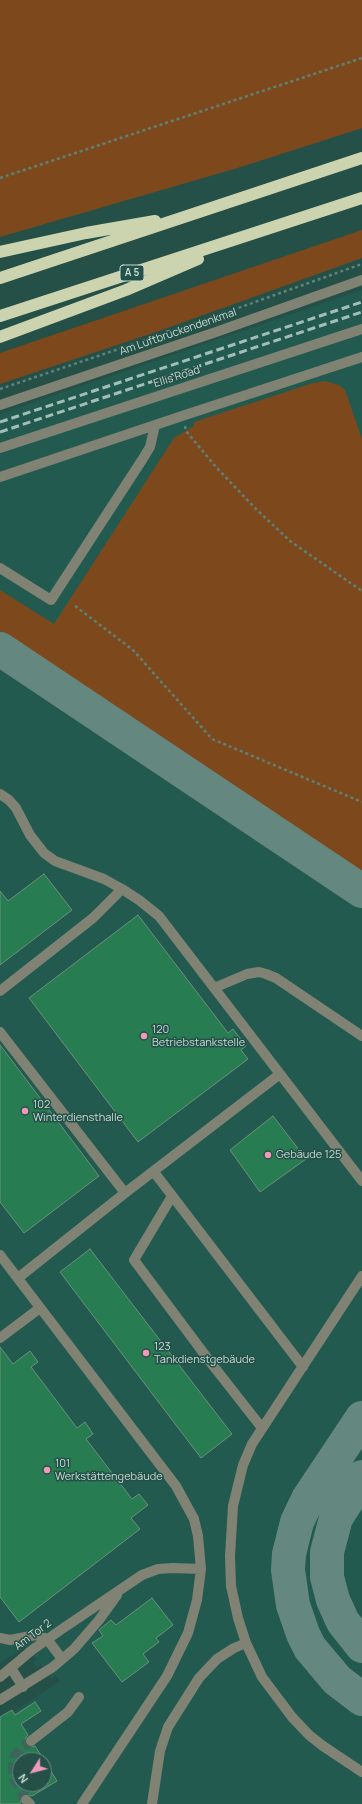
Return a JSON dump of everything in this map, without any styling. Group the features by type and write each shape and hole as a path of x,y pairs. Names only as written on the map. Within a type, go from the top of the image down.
{"highway":[{"path":"0,278 362,158"},
{"name":"A 5","path":"0,316 362,198"},
{"path":"0,252 86,232 197,213"},
{"name":"A 5","path":"0,338 126,290 264,230"}],"street":[{"name":"Am Luftbrückendenkmal","path":"0,405 216,332 362,280"},
{"name":"Ellis Road","path":"0,448 362,329"},
{"path":"0,477 362,357"},
{"path":"0,568 51,600 150,447 155,425"},
{"path":"0,794 9,800 16,808 30,835 44,853 55,861 104,879 139,900 159,916 362,1181"},
{"path":"0,991 93,918 122,889"},
{"path":"214,988 247,974 259,972 266,974 276,978 362,1036"},
{"path":"0,1032 125,1193"},
{"path":"18,1278 125,1193 280,1074"},
{"path":"154,1172 303,1368"},
{"path":"172,1196 134,1260 262,1428"},
{"path":"0,1255 94,1376 186,1502 194,1519 198,1536 201,1569 198,1600 188,1633 178,1657 82,1804"},
{"path":"362,1276 252,1444 243,1465 233,1506 230,1556 231,1586 238,1618 246,1643 262,1677 292,1717 323,1746 362,1772"},
{"path":"0,1338 40,1308"},
{"name":"Am Tor 2","path":"0,1676 62,1629 142,1575 158,1569 201,1569"},
{"path":"0,1700 46,1672 74,1649 99,1620 121,1590"},
{"path":"0,1638 10,1640 36,1636 48,1639 62,1659"},
{"path":"152,1804 160,1751 168,1727 200,1678 217,1659 234,1648 246,1643"},
{"path":"11,1668 23,1687"},
{"path":"31,1741 68,1712 79,1697"}],"path":[{"path":"0,178 362,58"},
{"path":"0,389 178,329 362,264"},
{"path":"182,416 186,431 216,467 254,508 290,541 362,591"},
{"path":"75,606 133,650 212,738 362,802"}],"shaded area":[{"path":"0,0 362,0 362,128 241,167 0,237"},
{"path":"362,230 362,258 159,331 0,384 0,353"},
{"path":"362,290 362,1804 0,1804 0,1717 12,1710 13,1712 60,1681 56,1676 52,1679 41,1665 37,1668 33,1662 37,1660 26,1647 0,1663 0,414"},
{"path":"325,381 339,385 345,390 362,439 362,873 0,631 0,590 54,624 174,438 194,426 194,422 313,383"}],"building":[{"path":"44,874 72,910 0,965 0,891 8,901"},
{"name":"120 Betriebstankstelle","path":"138,915 228,1033 233,1029 246,1046 241,1050 248,1059 138,1142 29,998"},
{"name":"102 Winterdiensthalle","path":"0,1045 99,1176 24,1233 0,1202"},
{"name":"Gebäude 125","path":"273,1116 306,1159 260,1192 230,1150"},
{"name":"123 Tankdienstgebäude","path":"90,1249 232,1434 201,1458 60,1272"},
{"name":"101 Werkstättengebäude","path":"0,1347 13,1364 30,1351 38,1362 31,1367 77,1428 85,1422 93,1434 86,1439 132,1499 139,1494 148,1505 131,1518 140,1529 19,1622 0,1597"},
{"path":"152,1598 173,1625 156,1638 159,1642 143,1654 149,1662 122,1682 92,1643 103,1636 99,1630 111,1620 116,1625"},
{"path":"35,1702 41,1711 21,1724 28,1735 25,1739 26,1745 29,1747 35,1746 39,1752 12,1752 12,1792 39,1792 32,1796 27,1794 22,1795 20,1804 0,1804 0,1717 12,1710 15,1715"},
{"path":"52,1773 57,1781 52,1784"}],"taxiway":[{"path":"0,649 362,891"},
{"path":"362,1418 308,1499 297,1522 289,1554 288,1570 293,1605 303,1634 310,1648 337,1680 362,1699"},
{"path":"362,1477 336,1518 327,1552 327,1577 333,1600 343,1622 362,1646"}],"tunnel":[{"path":"26,1800 15,1780 13,1768 15,1756 31,1741"}],"railway":[{"path":"0,422 362,302"},
{"path":"0,432 362,312"}],"place":[{"name":"120 Betriebstankstelle","path":"144,1036"},
{"name":"102 Winterdiensthalle","path":"25,1111"},
{"name":"Gebäude 125","path":"268,1155"},
{"name":"123 Tankdienstgebäude","path":"146,1353"},
{"name":"101 Werkstättengebäude","path":"47,1470"}]}
